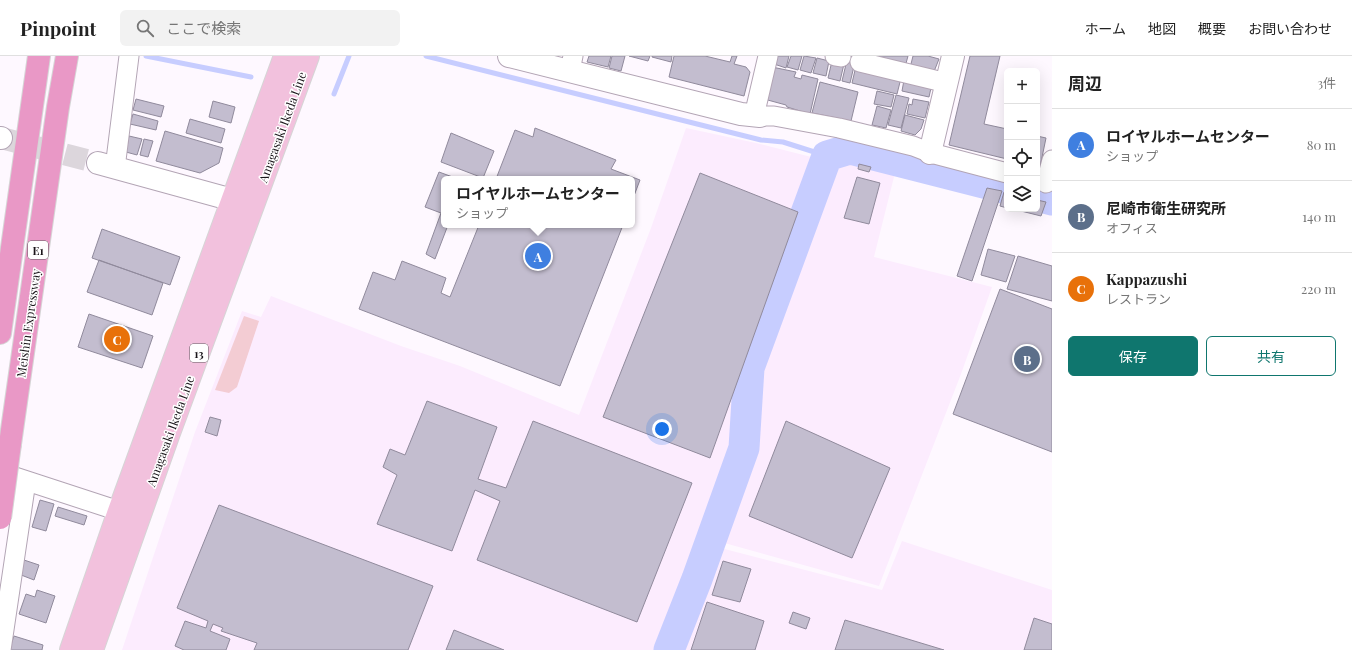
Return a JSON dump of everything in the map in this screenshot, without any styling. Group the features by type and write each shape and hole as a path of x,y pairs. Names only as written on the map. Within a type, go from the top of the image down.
{"highway":[{"name":"E1","path":"35,56 35,83"},
{"name":"E1","path":"0,333 39,56"},
{"name":"Meishin Expressway","path":"0,518 58,107 67,56"}],"main road":[{"name":"Amagasaki Ikeda Line","path":"92,650 169,433 243,203 285,56"},
{"name":"Amagasaki Ikeda Line","path":"71,650 119,511 243,203 308,56"}],"street":[{"path":"509,56 572,64 740,114 774,116 840,128 913,146 930,153 1004,172"},
{"path":"757,116 768,56"},
{"path":"930,153 953,56"},
{"path":"129,57 106,166 243,203"},
{"path":"860,62 946,83"},
{"path":"1045,183 1052,160"},
{"path":"0,472 119,511"},
{"path":"1,650 26,481"}],"shaded area":[{"path":"686,128 756,143 835,163 842,156 851,152 897,165 874,257 992,287 961,374 879,586 710,539 665,650 122,650 195,432 242,311 261,317 271,296 401,346 460,366 579,415 651,228"},
{"path":"244,316 259,321 237,387 229,393 215,390"},
{"path":"902,541 1052,590 1052,650 674,650 713,546 882,590"}],"building":[{"path":"589,56 611,56 608,67 587,62"},
{"path":"612,56 625,56 621,71 609,68"},
{"path":"629,56 650,56 648,61"},
{"path":"652,56 672,56 671,62"},
{"path":"674,56 705,56 730,62 732,56 737,56 734,64 746,67 750,72 744,96 669,77"},
{"path":"776,56 789,56 786,68 774,64"},
{"path":"791,56 802,56 798,70 787,67"},
{"path":"804,56 816,58 811,73 800,70"},
{"path":"860,56 908,56 905,67"},
{"path":"913,56 928,56 939,59 933,74 910,68"},
{"path":"970,56 1000,56 984,124 1004,128 1004,158 949,145"},
{"path":"817,58 829,61 826,76 813,73"},
{"path":"847,60 855,62 850,83 842,81"},
{"path":"832,61 844,64 840,81 828,78"},
{"path":"856,66 901,78 897,94 852,83"},
{"path":"772,67 796,72 794,77 801,79 802,75 818,79 810,114 764,99"},
{"path":"904,80 931,88 929,97 902,91"},
{"path":"820,82 858,92 851,121 812,113"},
{"path":"877,91 894,95 891,107 874,104"},
{"path":"896,95 909,98 901,128 888,125"},
{"path":"136,99 164,106 161,117 133,110"},
{"path":"913,99 929,102 925,118 907,114 909,104 912,105"},
{"path":"213,101 235,107 231,123 209,117"},
{"path":"877,106 891,110 886,128 872,125"},
{"path":"133,114 158,121 156,130 130,124"},
{"path":"905,115 924,120 921,129 915,135 901,131"},
{"path":"190,119 225,129 221,143 186,133"},
{"path":"535,128 616,160 611,169 629,176 497,176 515,130 533,137"},
{"path":"165,131 223,148 219,163 200,173 156,161"},
{"path":"451,133 494,151 484,176 478,176 441,162"},
{"path":"129,136 142,139 137,155 126,152"},
{"path":"1040,137 1046,138 1040,167"},
{"path":"144,139 153,141 148,157 140,155"},
{"path":"859,164 871,167 869,172 858,169"},
{"path":"439,172 450,176 441,176 441,213 425,207"},
{"path":"700,173 798,212 710,458 603,417"},
{"path":"857,177 880,183 869,224 844,218"},
{"path":"635,178 640,180 635,193"},
{"path":"987,188 1002,191 972,281 957,276"},
{"path":"1004,192 1004,207 1000,206"},
{"path":"1040,201 1046,202 1041,216 1025,212 1040,212"},
{"path":"441,213 441,228 447,228 435,259 426,254"},
{"path":"478,228 622,228 560,386 359,309 373,272 395,280 402,261 446,278 441,293 450,297"},
{"path":"102,229 180,257 170,285 92,258"},
{"path":"988,249 1015,256 1006,282 981,275"},
{"path":"1018,256 1052,266 1052,301 1007,289"},
{"path":"99,260 163,283 152,315 87,292"},
{"path":"1000,289 1052,309 1052,452 953,414"},
{"path":"89,314 153,336 142,368 78,347"},
{"path":"427,401 497,427 478,479 506,488 533,421 692,483 637,622 477,560 500,501 475,490 452,551 377,524 397,475 383,467 390,449 405,455"},
{"path":"210,417 221,420 217,436 205,432"},
{"path":"786,421 890,468 852,558 749,516"},
{"path":"40,500 54,504 46,531 32,527"},
{"path":"219,505 433,586 408,650 254,650 257,643 221,631 223,628 213,624 210,631 230,639 226,650 184,650 175,646 185,621 206,628 208,621 177,608"},
{"path":"58,507 87,516 84,525 55,516"},
{"path":"21,559 39,565 34,580 16,573"},
{"path":"723,561 751,569 740,602 712,595"},
{"path":"37,590 55,596 46,623 19,614 26,594 35,597"},
{"path":"707,602 764,621 755,650 691,650"},
{"path":"793,612 810,618 806,629 789,623"},
{"path":"1034,618 1052,624 1052,650 1024,650"},
{"path":"845,620 944,650 835,650"},
{"path":"454,630 504,650 446,650"},
{"path":"14,636 43,645 42,650 9,650"}],"waterway":[{"path":"146,56 251,77"},
{"path":"334,94 349,56"},
{"path":"426,56 761,140 783,142 827,156"},
{"path":"669,650 697,579 744,448 749,368 827,156 850,149 1004,188"},
{"path":"1040,197 1052,200"}],"tunnel":[{"path":"1,138 98,163"}],"place":[{"name":"ロイヤルホームセンター","path":"538,256"},
{"name":"Kappazushi","path":"117,339"},
{"name":"尼崎市衛生研究所","path":"1027,359"}]}
